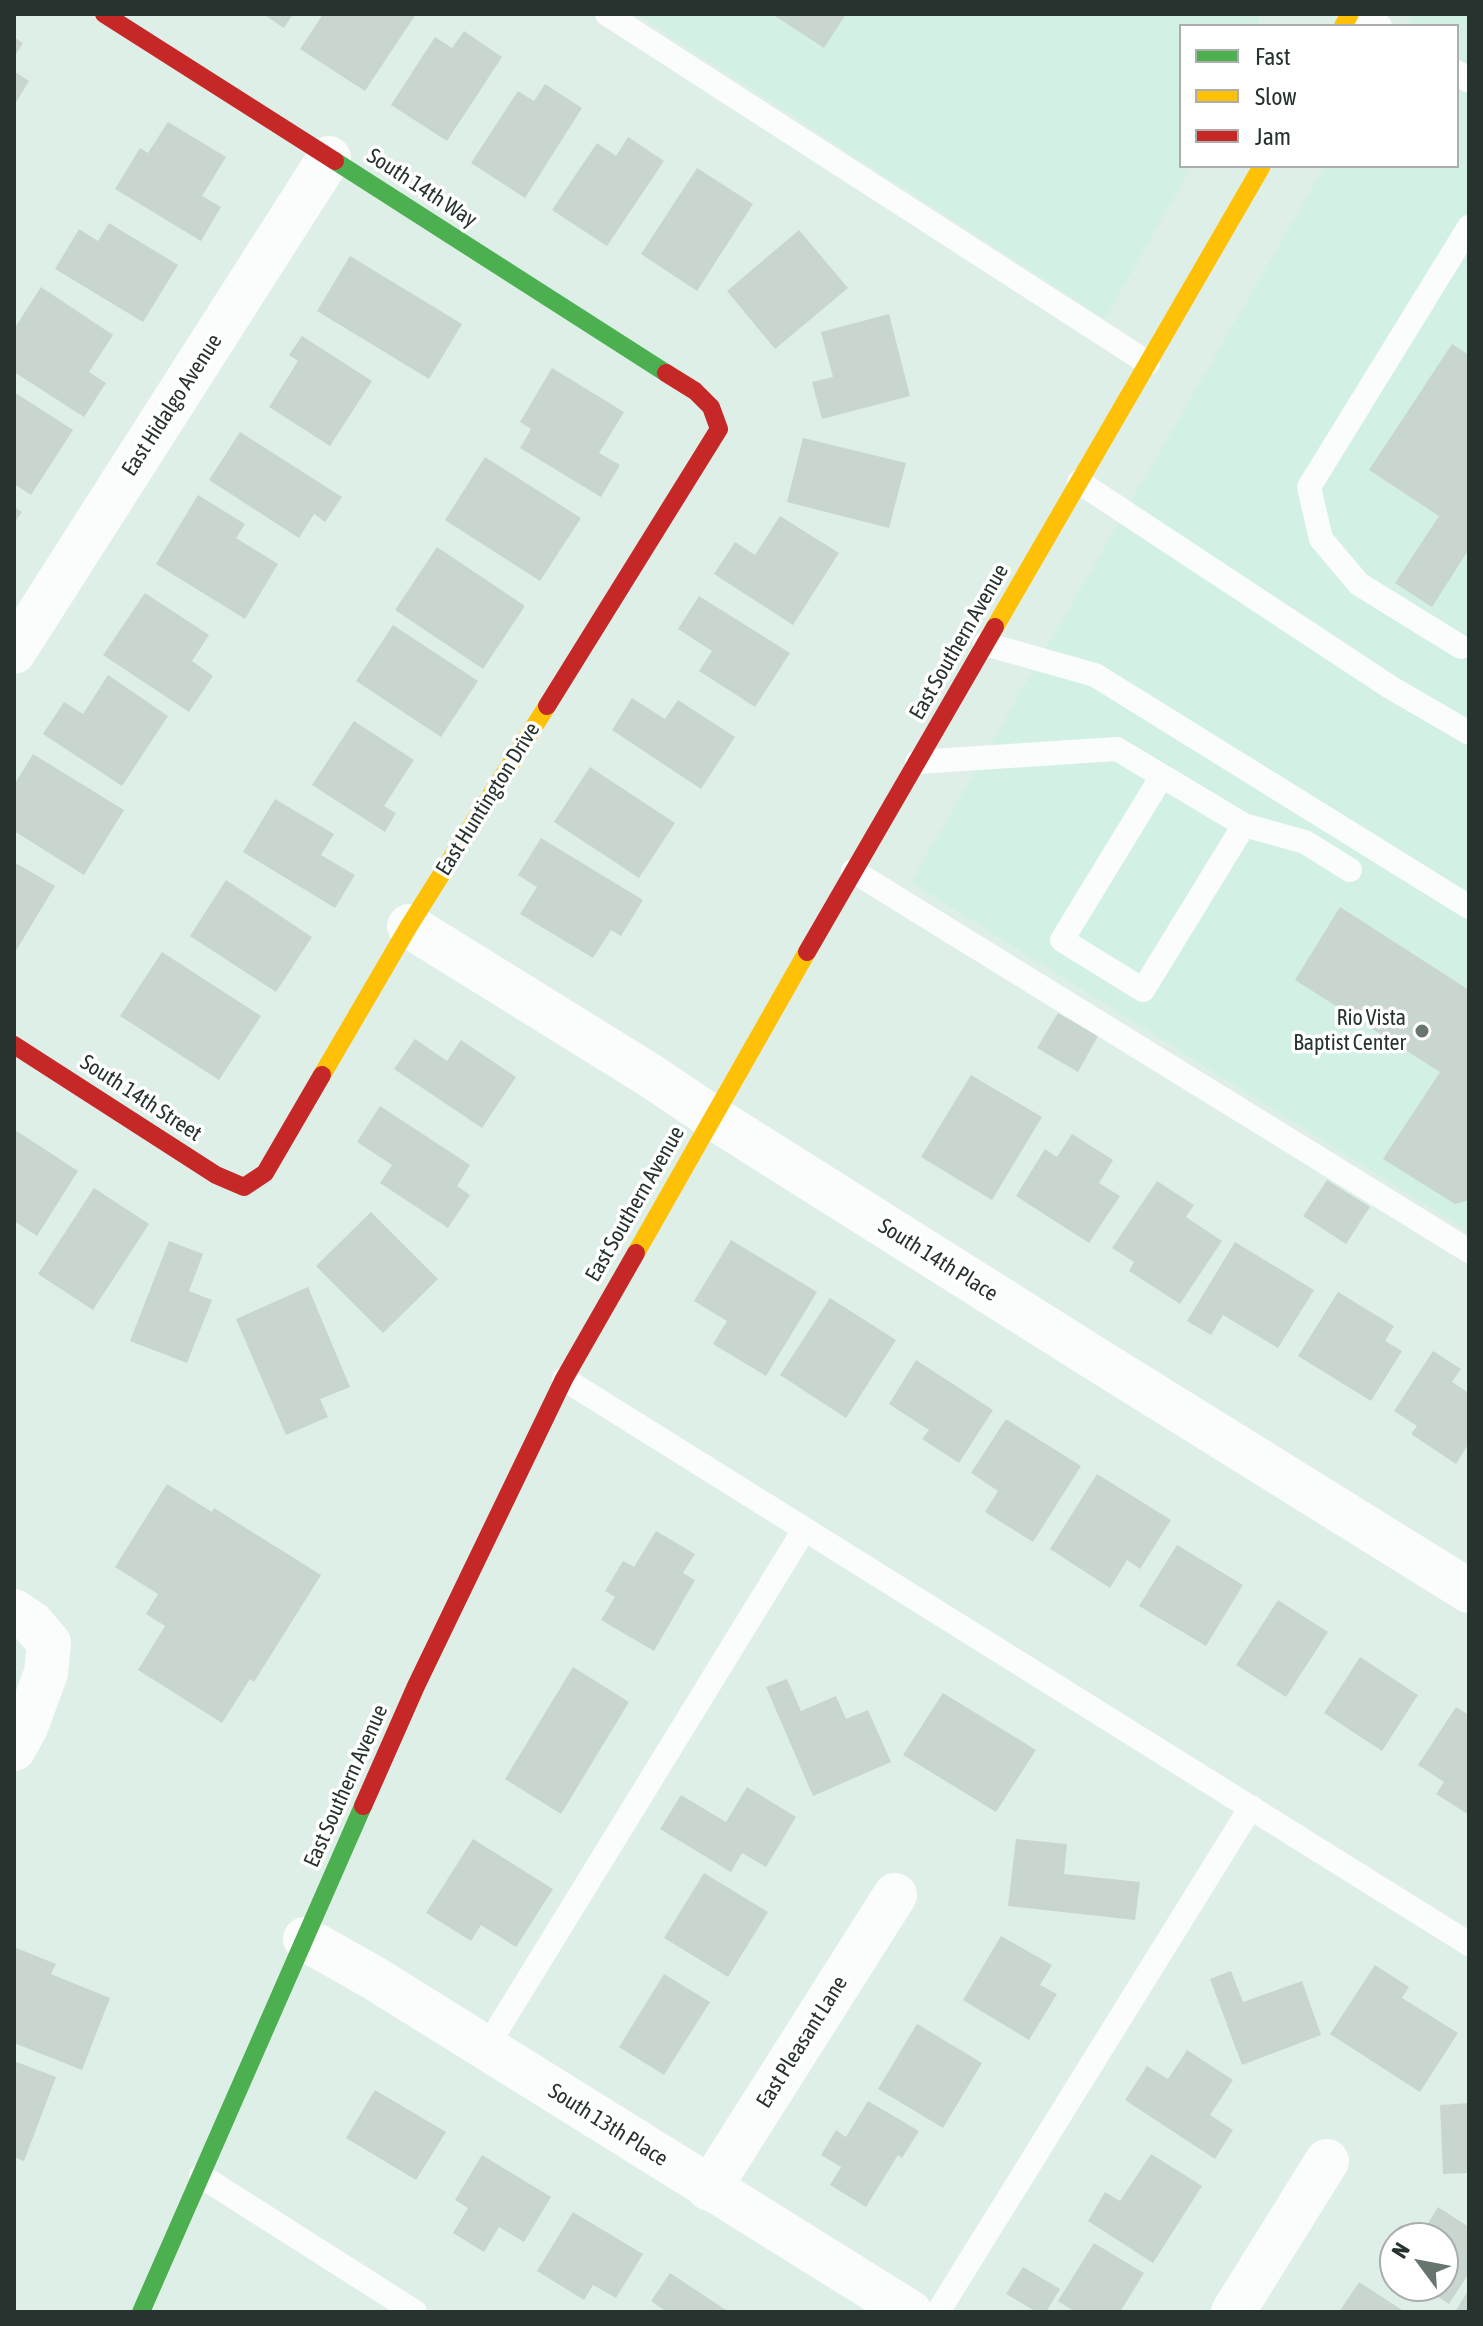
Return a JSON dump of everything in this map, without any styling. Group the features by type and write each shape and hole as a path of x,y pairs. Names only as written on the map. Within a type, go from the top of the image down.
{"main road":[{"name":"South 14th Way","path":"104,14 695,391 711,407"},
{"name":"East Southern Avenue","path":"141,2312 416,1686 564,1379 853,871 1261,168"},
{"name":"East Huntington Drive","path":"244,1187 265,1173 409,926 719,429 711,407"},
{"name":"South 14th Street","path":"14,1045 216,1175 244,1187"}],"street":[{"name":"East Hidalgo Avenue","path":"14,652 329,158"},
{"name":"South 14th Place","path":"409,926 1469,1591"},
{"path":"14,1611 32,1623 49,1643 46,1673 26,1727 14,1749"},
{"name":"East Pleasant Lane","path":"709,2189 895,1895"},
{"name":"South 13th Place","path":"305,1939 374,1978 910,2312"},
{"path":"1233,2312 1327,2161"}],"lane":[{"path":"607,14 1148,363"},
{"path":"1461,647 1359,584 1321,539 1309,487 1469,227"},
{"path":"1079,482 1390,687 1469,733"},
{"path":"985,644 1095,675 1469,907"},
{"path":"917,762 1117,749 1244,825 1305,842 1350,870"},
{"path":"1162,776 1062,940 1143,990 1244,825"},
{"path":"853,871 1469,1251"},
{"path":"564,1379 1469,1944"},
{"path":"486,2048 804,1530"},
{"path":"938,2312 1251,1807"},
{"path":"201,2176 415,2312"}],"shaded area":[{"path":"636,14 1259,14 1259,24 1179,24 1179,168 1191,168 1105,319"},
{"path":"1413,14 1469,14 1469,1232 911,882 1324,168 1459,168 1459,24 1407,24"}],"building":[{"path":"263,14 293,14 284,28"},
{"path":"323,14 416,14 365,91 300,49"},
{"path":"772,14 846,14 824,48"},
{"path":"464,31 502,57 447,141 391,105 435,37 452,48"},
{"path":"14,37 23,43 14,57"},
{"path":"14,71 29,81 14,106"},
{"path":"545,84 582,108 525,198 471,163 518,91 534,101"},
{"path":"168,122 226,157 202,196 221,207 201,241 115,189 140,148 148,153"},
{"path":"628,137 664,161 607,246 552,210 597,143 616,156"},
{"path":"697,168 753,204 697,291 641,254"},
{"path":"109,223 178,265 143,322 55,269 79,229 98,241"},
{"path":"799,230 848,288 775,349 727,291"},
{"path":"350,256 462,324 429,379 317,311"},
{"path":"41,287 113,335 89,372 106,383 84,417 14,372 14,329"},
{"path":"889,314 910,396 822,419 812,382 833,377 821,332"},
{"path":"302,336 372,381 330,446 269,407 298,361 289,355"},
{"path":"1452,344 1469,355 1469,549 1432,607 1395,583 1439,516 1369,470"},
{"path":"552,368 624,412 599,453 620,465 601,497 520,448 531,429 520,422"},
{"path":"14,392 73,430 31,495 14,484"},
{"path":"240,432 342,497 325,522 314,514 299,538 209,480"},
{"path":"803,438 906,463 889,528 787,502"},
{"path":"485,457 581,518 540,581 445,520"},
{"path":"198,495 245,524 236,538 278,564 245,619 156,564"},
{"path":"14,507 22,512 14,523"},
{"path":"780,516 839,553 793,625 714,574 735,542 755,555"},
{"path":"437,547 525,606 483,669 395,610"},
{"path":"145,593 209,635 192,661 213,676 189,712 103,655"},
{"path":"699,596 790,653 755,707 699,671 712,651 678,629"},
{"path":"393,625 478,681 441,737 356,681"},
{"path":"108,675 168,716 122,786 43,734 64,702 83,714"},
{"path":"632,698 665,719 678,700 735,737 701,789 612,730"},
{"path":"354,721 414,760 384,806 396,813 385,832 312,785"},
{"path":"33,754 124,810 84,875 14,831 14,785"},
{"path":"590,767 675,823 639,878 554,822"},
{"path":"275,799 334,834 321,855 355,875 335,908 243,852"},
{"path":"541,838 643,900 621,936 611,930 593,958 520,914 537,887 518,875"},
{"path":"14,862 55,886 14,954"},
{"path":"226,880 312,937 276,992 190,936"},
{"name":"Rio Vista Baptist Center","path":"1340,907 1469,990 1469,1200 1455,1204 1383,1159 1440,1072 1295,980"},
{"path":"162,952 261,1016 219,1080 120,1016"},
{"path":"1058,1013 1098,1036 1078,1072 1037,1048"},
{"path":"415,1039 447,1061 461,1040 516,1077 482,1128 394,1069"},
{"path":"971,1075 1042,1117 992,1200 921,1157"},
{"path":"380,1106 470,1165 457,1186 470,1195 448,1228 380,1183 392,1165 357,1142"},
{"path":"15,1130 78,1171 37,1236 14,1221"},
{"path":"1072,1134 1113,1160 1099,1183 1120,1196 1089,1243 1016,1196 1045,1149 1057,1157"},
{"path":"1327,1180 1370,1207 1346,1244 1303,1216"},
{"path":"1157,1181 1194,1205 1186,1217 1222,1241 1180,1304 1129,1271 1134,1262 1112,1248"},
{"path":"94,1188 149,1224 93,1310 38,1274"},
{"path":"371,1212 438,1279 383,1333 316,1266"},
{"path":"731,1240 817,1292 766,1376 713,1344 727,1321 694,1301"},
{"path":"169,1241 203,1254 189,1291 212,1300 187,1363 130,1341"},
{"path":"1235,1242 1314,1290 1278,1348 1223,1315 1211,1335 1187,1321"},
{"path":"308,1287 350,1387 320,1399 328,1417 286,1435 236,1319"},
{"path":"1338,1292 1394,1326 1385,1341 1402,1351 1371,1401 1298,1356"},
{"path":"830,1298 896,1340 846,1418 780,1375"},
{"path":"1433,1351 1461,1369 1452,1382 1469,1393 1469,1443 1456,1464 1411,1434 1417,1426 1394,1411"},
{"path":"916,1360 993,1410 959,1463 922,1439 929,1430 889,1404"},
{"path":"1006,1419 1081,1466 1033,1542 985,1512 998,1491 971,1473"},
{"path":"1097,1474 1171,1520 1140,1569 1127,1560 1110,1588 1050,1549"},
{"path":"167,1484 212,1512 214,1508 321,1575 254,1682 250,1679 222,1723 138,1670 165,1626 146,1614 158,1594 115,1567"},
{"path":"656,1531 695,1554 683,1573 695,1580 654,1651 601,1620 615,1597 605,1591 623,1561 634,1567"},
{"path":"1177,1545 1243,1585 1206,1646 1139,1606"},
{"path":"1278,1600 1328,1632 1286,1697 1236,1665"},
{"path":"1360,1657 1418,1695 1382,1751 1324,1713"},
{"path":"573,1667 629,1702 561,1814 505,1779"},
{"path":"787,1679 801,1711 836,1696 846,1719 868,1710 891,1762 813,1796 766,1687"},
{"path":"943,1693 1036,1750 996,1812 903,1755"},
{"path":"1456,1707 1469,1715 1469,1815 1436,1794 1444,1782 1418,1765"},
{"path":"747,1787 796,1817 766,1867 742,1853 731,1872 660,1829 681,1795 726,1822"},
{"path":"473,1839 553,1889 516,1947 481,1925 471,1941 426,1913"},
{"path":"1016,1839 1067,1844 1064,1874 1140,1882 1135,1920 1008,1906"},
{"path":"704,1873 768,1912 728,1977 664,1938"},
{"path":"1001,1936 1052,1965 1040,1985 1057,1994 1029,2040 963,2000"},
{"path":"14,1947 56,1964 51,1974 110,1998 82,2070 14,2043"},
{"path":"1375,1965 1409,1987 1402,1998 1458,2033 1420,2092 1330,2034"},
{"path":"1231,1971 1243,2002 1302,1981 1321,2035 1242,2065 1210,1979"},
{"path":"664,1974 710,2002 664,2075 619,2047"},
{"path":"917,2024 982,2063 943,2128 878,2089"},
{"path":"1187,2050 1233,2080 1210,2115 1233,2130 1215,2159 1125,2100 1147,2066 1168,2079"},
{"path":"14,2061 56,2077 24,2161 14,2157"},
{"path":"375,2090 446,2132 416,2180 346,2138"},
{"path":"868,2101 919,2131 902,2158 898,2155 866,2207 830,2185 841,2167 821,2155 836,2130 846,2137"},
{"path":"1469,2103 1469,2173 1443,2174 1440,2105"},
{"path":"1151,2154 1202,2186 1153,2263 1088,2221 1105,2192 1120,2201"},
{"path":"482,2155 551,2197 524,2242 499,2227 484,2252 453,2233 468,2208 455,2200"},
{"path":"1438,2207 1469,2227 1469,2273 1459,2288 1459,2222 1429,2222"},
{"path":"573,2212 643,2254 616,2298 593,2285 584,2300 537,2271"},
{"path":"1094,2243 1144,2273 1120,2312 1075,2312 1058,2301"},
{"path":"1023,2267 1060,2289 1046,2312 1037,2312 1006,2294"},
{"path":"670,2273 729,2312 663,2312 651,2301"},
{"path":"1359,2282 1379,2295 1379,2302 1390,2302 1405,2312 1339,2312"},
{"path":"1469,2289 1469,2312 1455,2312"}],"traffic: fast":[{"path":"335,161 666,373"},
{"path":"141,2312 363,1806"}],"traffic: slow":[{"path":"1344,24 1350,14"},
{"path":"995,627 1261,168"},
{"path":"322,1075 409,926 547,706"},
{"path":"636,1253 807,952"}],"traffic: jam":[{"path":"104,14 335,161"},
{"path":"547,706 719,429 711,407 695,391 666,373"},
{"path":"807,952 995,627"},
{"path":"14,1045 216,1175 244,1187 265,1173 322,1075"},
{"path":"363,1806 416,1686 564,1379 636,1253"}],"place":[{"name":"Rio Vista Baptist Center","path":"1422,1031"}]}
